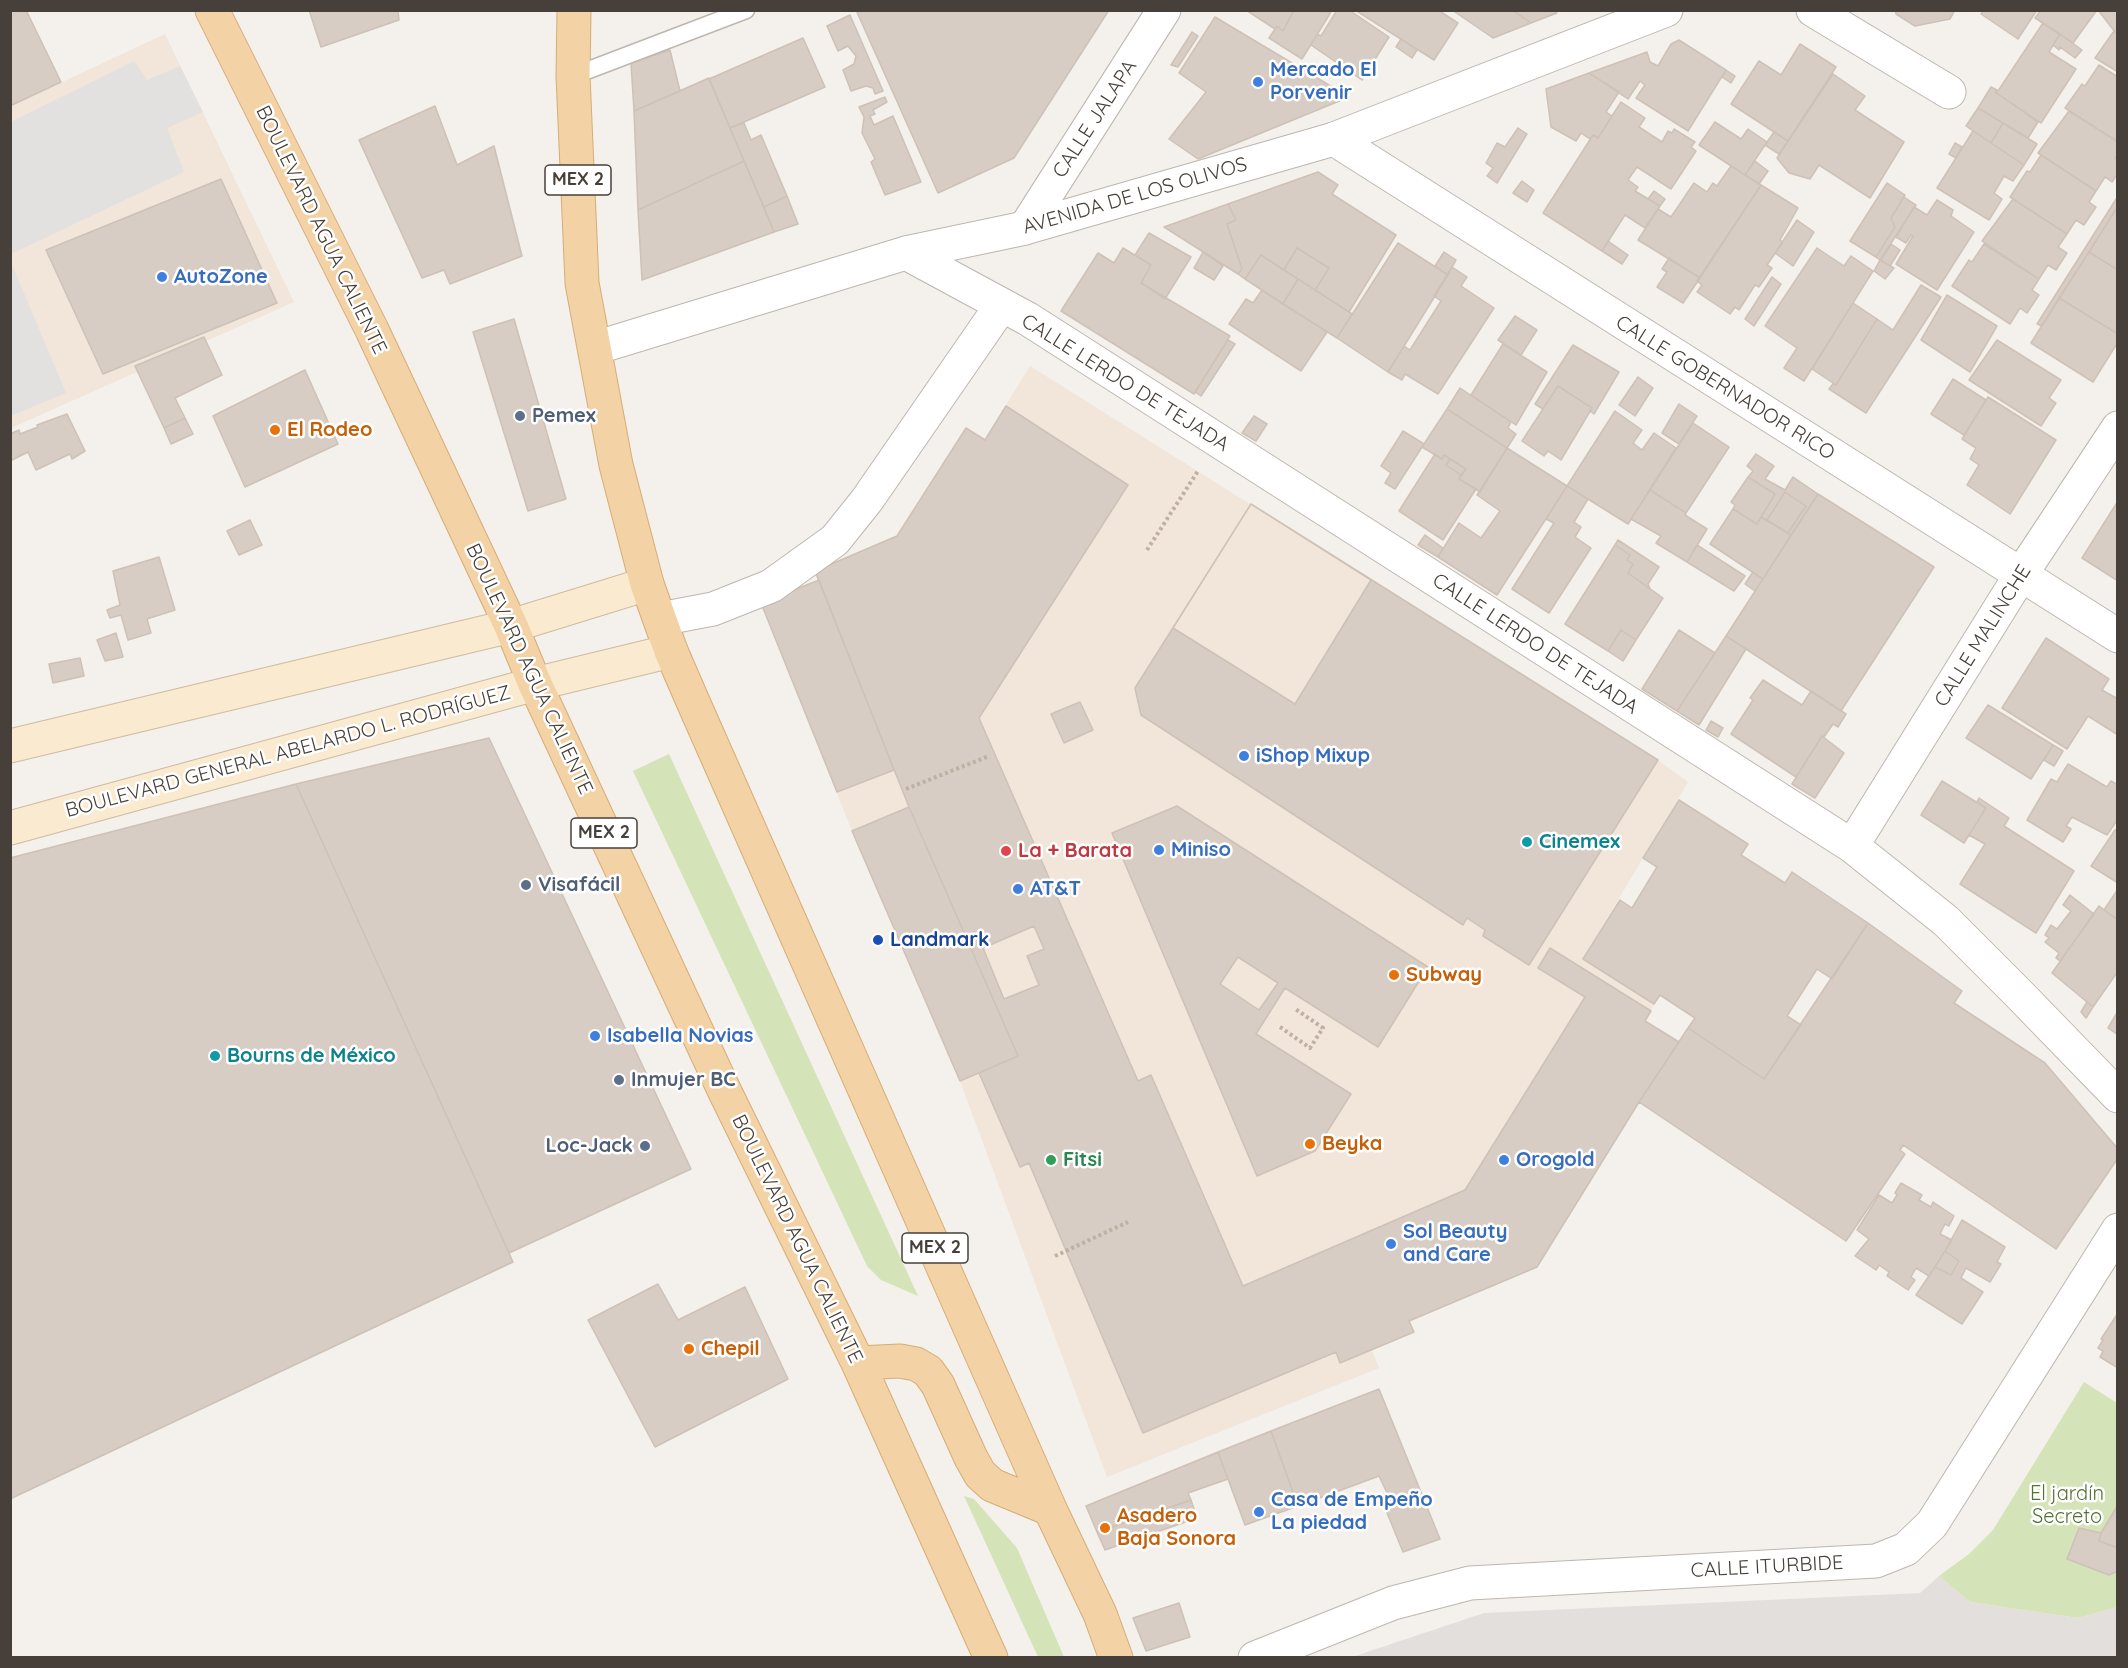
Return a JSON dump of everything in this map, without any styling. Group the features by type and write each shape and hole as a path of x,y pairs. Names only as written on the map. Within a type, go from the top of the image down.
{"main road":[{"name":"BOULEVARD AGUA CALIENTE","path":"212,10 372,330 725,1092 858,1363 991,1658"},
{"name":"MEX 2","path":"574,10 573,76 582,283 616,465 647,584 671,651 1050,1509 1100,1614 1116,1658"},
{"path":"10,746 511,626 647,584"},
{"name":"BOULEVARD GENERAL ABELARDO L. RODRÍGUEZ","path":"10,828 535,684 671,651"},
{"path":"858,1363 900,1361 916,1364 928,1371 938,1385 980,1474 992,1485 1050,1509"}],"street":[{"name":"CALLE JALAPA","path":"1025,228 1164,10"},
{"path":"1813,10 1949,92"},
{"name":"AVENIDA DE LOS OLIVOS","path":"595,348 906,253 1025,228 1334,139 1662,11"},
{"name":"CALLE GOBERNADOR RICO","path":"1334,139 2118,636"},
{"name":"CALLE LERDO DE TEJADA","path":"906,253 1028,319 1852,846 1946,921 2118,1096"},
{"path":"660,619 713,609 771,586 835,540 867,500 1001,306"},
{"name":"CALLE MALINCHE","path":"1852,846 2020,576 2118,428"},
{"name":"CALLE ITURBIDE","path":"1255,1658 1393,1603 1470,1583 1876,1561 1906,1549 1932,1524 2118,1230"}],"lane":[{"path":"573,76 746,10"}],"path":[{"path":"1148,550 1200,468"},
{"path":"906,789 989,756"},
{"path":"1280,1027 1310,1048 1323,1028 1293,1008"},
{"path":"1055,1256 1128,1222"}],"shaded area":[{"path":"165,34 294,302 11,428 11,106"},
{"path":"134,61 147,80 180,66 203,112 167,128 184,172 11,254 11,122"},
{"path":"10,260 66,393 11,416 10,416"},
{"path":"1030,366 1658,760 1688,782 1583,959 1654,1004 1645,1021 1679,1042 1639,1102 1537,1267 1409,1321 1414,1332 1372,1350 1379,1368 1107,1477 960,1081 852,831 761,603 818,580 815,571 897,536 966,428 985,439"},
{"path":"1939,1576 1970,1602 2078,1618 2117,1607 2117,1657 1349,1658 1484,1613 1920,1593"}],"green space":[{"path":"669,754 918,1296 881,1280 867,1266 633,771"},
{"name":"El jardín Secreto","path":"2084,1382 2117,1403 2117,1607 2078,1618 1970,1602 1939,1576 1969,1554 1993,1530"},
{"path":"964,1496 974,1499 1017,1548 1064,1657 1038,1657"}],"building":[{"path":"10,10 26,10 61,82 10,106"},
{"path":"309,10 398,10 399,20 321,47"},
{"path":"856,10 1109,10 1014,158 938,193"},
{"path":"1246,10 1294,10 1283,31 1277,26 1275,29"},
{"path":"1294,10 1331,12 1302,59 1269,38 1277,26 1283,31"},
{"path":"1337,10 1349,10 1389,37 1362,80 1311,45 1317,34 1321,36"},
{"path":"1355,10 1438,10 1458,23 1434,60"},
{"path":"1452,10 1512,10 1531,23 1493,38"},
{"path":"1512,10 1553,10 1557,13 1531,23"},
{"path":"1895,10 1955,10 1950,19 1915,26 1896,14"},
{"path":"1984,10 2037,10 2018,39 1981,14"},
{"path":"2041,10 2097,10 2073,43 2035,18"},
{"path":"2098,10 2118,10 2118,31 2115,32"},
{"path":"850,15 883,91 875,94 873,88 866,86 851,91 843,70 854,64 856,56 848,46 838,51 827,26"},
{"name":"Mercado El Porvenir","path":"1215,17 1349,97 1198,159 1169,139 1206,92 1179,73"},
{"path":"2043,23 2060,34 2049,52 2076,69 2041,123 1995,92 1998,91"},
{"path":"2114,31 2118,33 2118,72 2095,58"},
{"path":"1192,32 1198,36 1178,67 1171,65"},
{"path":"2060,34 2082,50 2075,58 2060,47 2059,50 2053,45"},
{"path":"803,38 825,87 730,128 709,79"},
{"path":"1401,39 1417,50 1412,58 1396,47"},
{"path":"1679,40 1726,70 1688,131 1636,98 1645,85 1640,81 1628,99 1589,73 1647,52 1650,62 1658,66 1671,44"},
{"path":"1800,44 1836,67 1788,141 1731,104 1759,61 1781,75"},
{"path":"670,50 680,91 634,111 631,63"},
{"path":"2099,65 2118,77 2118,142 2065,108 2082,84 2085,86"},
{"path":"1726,70 1735,76 1731,83 1722,77"},
{"path":"1589,73 1619,92 1606,112 1612,116 1598,138 1593,135 1590,139 1581,133 1576,141 1551,127 1546,89"},
{"path":"1833,74 1865,96 1855,110 1904,142 1870,198 1819,165 1810,179 1789,173 1777,158"},
{"path":"709,78 744,161 638,210 634,111"},
{"path":"1991,87 2038,122 2028,138 1978,108"},
{"path":"885,97 887,102 873,110 875,114 870,116 874,125 893,116 921,182 885,195 871,162 875,159 862,133 864,117 859,107"},
{"path":"1621,102 1645,118 1639,127 1662,142 1668,131 1672,133 1674,129 1695,142 1691,147 1696,151 1671,189 1637,167 1628,180 1638,187 1635,191 1660,206 1645,228 1625,215 1602,251 1543,213 1593,135 1598,138"},
{"path":"435,106 457,165 494,146 522,256 450,284 444,270 422,278 359,140"},
{"path":"1978,108 2003,123 1991,143 1966,126"},
{"path":"2069,111 2118,142 2118,154 2115,158 2118,159 2118,173 2112,182 2105,177 2096,191 2038,153"},
{"path":"1715,122 1741,139 1748,129 1767,142 1745,175 1699,145"},
{"path":"744,123 751,140 761,135 787,196 764,207 730,128"},
{"path":"2003,123 2037,144 2024,165 1991,143"},
{"path":"1518,128 1527,134 1497,183 1487,176 1493,168 1486,163 1497,143 1505,147"},
{"path":"1973,131 2024,165 2013,181 2004,176 1994,193 2002,199 1989,220 1937,188"},
{"path":"1774,132 1788,141 1779,154 1765,145"},
{"path":"1955,143 1962,147 1956,158 1949,154"},
{"path":"2041,155 2096,191 2089,202 2096,207 2084,225 2076,220 2067,234 2010,197"},
{"path":"744,161 774,232 642,280 638,210"},
{"path":"1755,161 1768,171 1759,184 1745,175"},
{"path":"1731,166 1761,185 1700,278 1638,240 1658,209 1671,217 1694,183 1707,192 1713,183 1717,186"},
{"path":"1318,172 1338,185 1332,194 1396,235 1349,312 1315,290 1329,268 1297,248 1284,270 1261,255 1245,279 1238,274 1242,269 1227,224 1236,220 1228,204"},
{"name":"AutoZone","path":"221,179 277,303 103,374 46,250"},
{"path":"1522,181 1534,190 1527,202 1513,193"},
{"path":"1887,183 1905,195 1891,218 1895,227 1876,257 1850,241"},
{"path":"1761,185 1798,208 1780,240 1783,242 1767,265 1772,268 1759,287 1755,285 1739,310 1735,307 1730,314 1697,292 1702,285 1697,281"},
{"path":"1654,191 1665,199 1660,206 1648,199"},
{"path":"787,196 798,224 774,232 764,207"},
{"path":"2118,196 2118,206 2042,326 2037,324"},
{"path":"1904,197 1916,205 1880,260 1876,257 1895,227 1891,218"},
{"path":"2013,199 2067,234 2058,247 2067,253 2056,270 2048,265 2039,279 1982,241"},
{"path":"1937,200 1953,210 1951,216 1974,232 1937,290 1896,264 1913,236 1911,235 1906,243 1896,237 1914,207 1927,215"},
{"path":"1228,204 1236,220 1227,224 1242,269 1238,274 1164,227"},
{"path":"2118,206 2118,270 2089,252"},
{"path":"1797,220 1814,232 1793,266 1775,253"},
{"path":"1149,233 1191,257 1165,299 1141,283 1151,265 1135,255"},
{"path":"1608,241 1628,255 1622,264 1602,251"},
{"path":"1398,243 1448,275 1388,372 1337,338"},
{"path":"1891,244 1900,250 1890,266 1881,260"},
{"path":"1984,244 2039,279 2032,290 2039,295 2027,313 2020,308 2010,324 1952,286 1969,260 1972,262"},
{"path":"1123,248 1151,265 1141,283 1230,336 1194,394 1061,311 1098,253 1114,263"},
{"path":"1297,248 1329,268 1315,290 1284,270"},
{"path":"1817,248 1844,266 1851,256 1873,271 1804,381 1784,368 1797,348 1765,326"},
{"path":"1203,252 1223,266 1214,280 1194,268"},
{"path":"1444,252 1456,260 1448,275 1435,266"},
{"path":"2089,252 2118,270 2118,334 2059,298"},
{"path":"1261,255 1298,279 1283,304 1245,279"},
{"path":"1669,258 1700,278 1683,303 1657,287 1667,272 1662,269"},
{"path":"1880,260 1894,268 1885,279 1874,271"},
{"path":"1452,267 1467,277 1461,286 1494,308 1438,394 1405,374 1402,380 1388,372 1404,346 1410,350 1441,301 1434,296"},
{"path":"1772,277 1781,284 1754,326 1745,319"},
{"path":"1298,279 1352,314 1337,338 1283,304"},
{"path":"1921,285 1941,297 1866,413 1829,389 1833,384 1836,385 1877,319 1893,330"},
{"path":"1262,290 1327,332 1301,371 1229,324 1246,299 1253,303"},
{"path":"1947,295 1997,326 1970,372 1921,340"},
{"path":"2059,298 2118,334 2118,342 2093,382 2031,343"},
{"path":"1853,303 1877,319 1836,385 1812,369"},
{"path":"1515,316 1537,330 1521,355 1498,340"},
{"name":"Pemex","path":"514,319 566,499 528,511 473,332"},
{"path":"204,337 222,375 175,398 185,418 164,428 135,366"},
{"path":"1228,340 1235,344 1201,396 1195,392"},
{"path":"1997,340 2061,380 2049,398 2056,403 2041,426 1969,380"},
{"path":"1503,344 1547,372 1516,425 1471,395"},
{"path":"1573,345 1619,372 1594,414 1590,411 1592,408 1558,386 1543,409 1535,404"},
{"name":"El Rodeo","path":"305,370 338,444 245,487 213,416"},
{"path":"1638,377 1653,388 1635,416 1619,405"},
{"path":"1953,379 1986,400 1964,435 1931,414"},
{"path":"1558,386 1592,408 1561,460 1548,451 1544,456 1522,441"},
{"path":"1460,388 1511,422 1508,428 1516,434 1507,448 1447,409"},
{"path":"1988,397 2056,440 2010,514 1967,485 1979,465 1970,459 1976,448 1962,439"},
{"path":"1679,404 1697,416 1679,444 1662,433"},
{"path":"1006,406 1128,485 979,718 1138,1081 1151,1075 1243,1286 1465,1190 1585,997 1538,968 1550,948 1651,1011 1645,1021 1679,1042 1639,1102 1537,1267 1409,1321 1414,1332 1340,1363 1336,1352 1143,1433 1029,1163 1020,1167 979,1073 1018,1056 909,807 815,571 897,536 966,428 985,440"},
{"path":"1447,409 1507,448 1480,492 1459,479 1466,469 1444,455 1442,459 1422,447"},
{"path":"1615,411 1642,430 1633,443 1642,450 1654,433 1676,448 1628,524 1567,486"},
{"path":"67,414 85,451 72,459 70,454 36,470 28,452 10,461 10,434 19,430 20,434"},
{"path":"1254,416 1267,424 1256,441 1242,433"},
{"path":"185,418 193,434 171,444 164,428"},
{"path":"1693,423 1729,447 1686,513 1650,490"},
{"path":"1403,431 1424,444 1395,489 1385,483 1391,473 1381,466"},
{"path":"1507,448 1567,486 1497,595 1438,557 1459,523 1481,538 1500,511 1477,495"},
{"path":"1435,454 1442,459 1444,455 1450,459 1446,465 1461,475 1459,479 1476,489 1443,540 1399,511"},
{"path":"1756,454 1774,466 1765,479 1785,490 1793,477 1818,494 1791,535 1788,533 1806,506 1785,492 1767,520 1761,517 1775,494 1748,477 1753,471 1747,466"},
{"path":"1450,459 1466,469 1461,475 1446,465"},
{"path":"1748,477 1775,494 1757,524 1733,509 1735,505 1731,502"},
{"path":"1567,486 1588,499 1574,522 1581,527 1575,537 1591,548 1549,613 1512,589 1554,523 1546,519"},
{"path":"1650,490 1707,529 1687,562 1656,543 1661,536 1631,519"},
{"path":"1785,492 1806,506 1788,533 1767,520"},
{"path":"1818,494 1934,567 1841,711 1726,636"},
{"path":"2118,501 2118,581 2082,558"},
{"path":"1251,504 1658,760 1529,965 1483,936 1485,930 1467,918 1463,925 1141,715 1135,688"},
{"path":"1251,504 1371,580 1295,704 1173,628"},
{"path":"1733,509 1757,524 1761,517 1791,535 1763,579 1710,544"},
{"path":"250,520 262,545 239,555 227,531"},
{"path":"1425,535 1443,548 1438,557 1418,545"},
{"path":"1618,540 1659,567 1648,584 1650,589 1628,573 1633,564 1627,560 1630,555 1615,545"},
{"path":"1615,545 1630,555 1627,560 1633,564 1628,573 1663,598 1636,640 1621,630 1608,651 1565,624"},
{"path":"1697,545 1745,576 1734,591 1687,562"},
{"path":"159,557 175,610 147,619 151,633 128,640 121,615 110,618 107,610 120,605 113,571"},
{"path":"1753,572 1763,579 1755,591 1745,584"},
{"path":"819,580 894,770 837,792 761,603"},
{"path":"1621,630 1636,640 1623,661 1608,651"},
{"path":"1679,630 1715,653 1677,711 1642,689"},
{"path":"116,633 123,657 105,661 97,640"},
{"path":"1726,636 1746,649 1699,725 1677,711"},
{"path":"2046,638 2109,679 2102,690 2118,699 2118,735 2088,716 2067,749 2002,708"},
{"path":"80,658 84,676 53,683 49,664"},
{"path":"1763,680 1802,705 1811,691 1846,714 1838,727 1833,724 1824,737 1822,736 1796,777 1731,734 1753,700 1750,698"},
{"path":"1080,702 1093,730 1064,743 1051,714"},
{"path":"1988,705 2053,745 2031,779 1966,738"},
{"path":"1711,721 1723,728 1718,737 1706,730"},
{"path":"1822,736 1844,753 1815,798 1792,784"},
{"path":"489,738 691,1169 509,1253 296,784"},
{"path":"2053,745 2063,751 2054,766 2044,760"},
{"path":"2068,764 2107,787 2111,781 2118,785 2118,819 2107,835 2072,817 2066,826 2071,829 2063,842 2027,820 2051,779 2057,782"},
{"path":"1942,781 1986,808 1964,843 1921,815"},
{"name":"Bourns de México","path":"296,784 513,1262 10,1499 10,858"},
{"path":"1979,798 2009,818 2004,826 2074,871 2036,933 1960,884 1985,844 1969,835 1986,808 1977,802"},
{"path":"1679,800 1748,844 1741,855 1785,883 1792,872 1868,923 1832,979 1817,969 1787,1016 1801,1025 1764,1079 1688,1028 1695,1018 1660,995 1654,1004 1583,959 1620,900 1632,908 1657,867 1643,858"},
{"path":"1177,806 1428,967 1378,1047 1285,988 1256,1034 1351,1094 1315,1151 1257,1176 1112,833"},
{"path":"909,807 1018,1056 960,1081 852,831"},
{"path":"2115,830 2118,830 2118,883 2091,866"},
{"path":"2118,889 2118,920 2104,910"},
{"path":"2070,895 2094,914 2060,961 2056,958 2059,953 2045,942 2049,938 2045,935 2051,925 2057,929 2071,911 2063,905"},
{"path":"2099,906 2118,920 2118,975 2116,974 2093,1007 2052,973"},
{"path":"1868,923 1962,991 1954,1003 2045,1063 2118,1149 2118,1158 2056,1249 1903,1145 1900,1150 1905,1154 1846,1241 1639,1102 1688,1028 1764,1079"},
{"path":"1034,926 1044,949 1027,956 1039,985 1004,999 983,948"},
{"path":"1238,957 1278,983 1259,1010 1220,984"},
{"path":"2087,1002 2093,1007 2086,1018 2081,1012"},
{"path":"2118,1011 2118,1035 2108,1028"},
{"path":"1901,1183 1922,1195 1919,1200 1931,1207 1933,1202 1954,1216 1949,1226 1945,1224 1940,1234 1952,1240 1929,1276 1916,1268 1911,1277 1915,1280 1908,1290 1887,1276 1889,1272 1879,1265 1876,1270 1855,1256 1869,1239 1857,1230 1879,1195 1892,1203"},
{"path":"1962,1220 2005,1247 1997,1262 2001,1264 1990,1282 1966,1268 1961,1278 1983,1292 1962,1324 1916,1295 1935,1267 1951,1275 1959,1261 1945,1251"},
{"path":"1945,1251 1959,1261 1951,1275 1935,1267"},
{"name":"Chepil","path":"658,1284 678,1320 745,1287 788,1379 655,1447 588,1320"},
{"path":"2118,1313 2118,1368 2100,1357 2103,1351 2098,1348 2103,1340 2101,1339"},
{"path":"1379,1389 1440,1539 1403,1552 1381,1498 1388,1495 1379,1476 1298,1506 1271,1431"},
{"path":"1271,1431 1298,1506 1245,1525 1218,1452"},
{"path":"1218,1452 1228,1479 1188,1493 1191,1500 1097,1532 1086,1506"},
{"path":"1191,1500 1197,1518 1105,1550 1097,1532"},
{"path":"2118,1505 2118,1548 2099,1541 2101,1533"},
{"path":"2079,1528 2101,1533 2099,1541 2118,1548 2118,1571 2109,1575 2067,1559"},
{"path":"1179,1603 1190,1637 1146,1651 1133,1618"}],"place":[{"name":"Mercado El Porvenir","path":"1258,82"},
{"name":"AutoZone","path":"162,277"},
{"name":"Pemex","path":"520,416"},
{"name":"El Rodeo","path":"275,430"},
{"name":"iShop Mixup","path":"1244,756"},
{"name":"Cinemex","path":"1527,842"},
{"name":"Miniso","path":"1159,850"},
{"name":"La + Barata","path":"1006,851"},
{"name":"Visafácil","path":"526,885"},
{"name":"AT&T","path":"1018,889"},
{"name":"Landmark","path":"878,940"},
{"name":"Subway","path":"1394,975"},
{"name":"Isabella Novias","path":"595,1036"},
{"name":"Bourns de México","path":"215,1056"},
{"name":"Inmujer BC","path":"619,1080"},
{"name":"Beyka","path":"1310,1144"},
{"name":"Loc-Jack","path":"645,1146"},
{"name":"Fitsi","path":"1051,1160"},
{"name":"Orogold","path":"1504,1160"},
{"name":"Sol Beauty and Care","path":"1391,1244"},
{"name":"Chepil","path":"689,1349"},
{"name":"Casa de Empeño La piedad","path":"1259,1512"},
{"name":"Asadero Baja Sonora","path":"1105,1528"}]}
